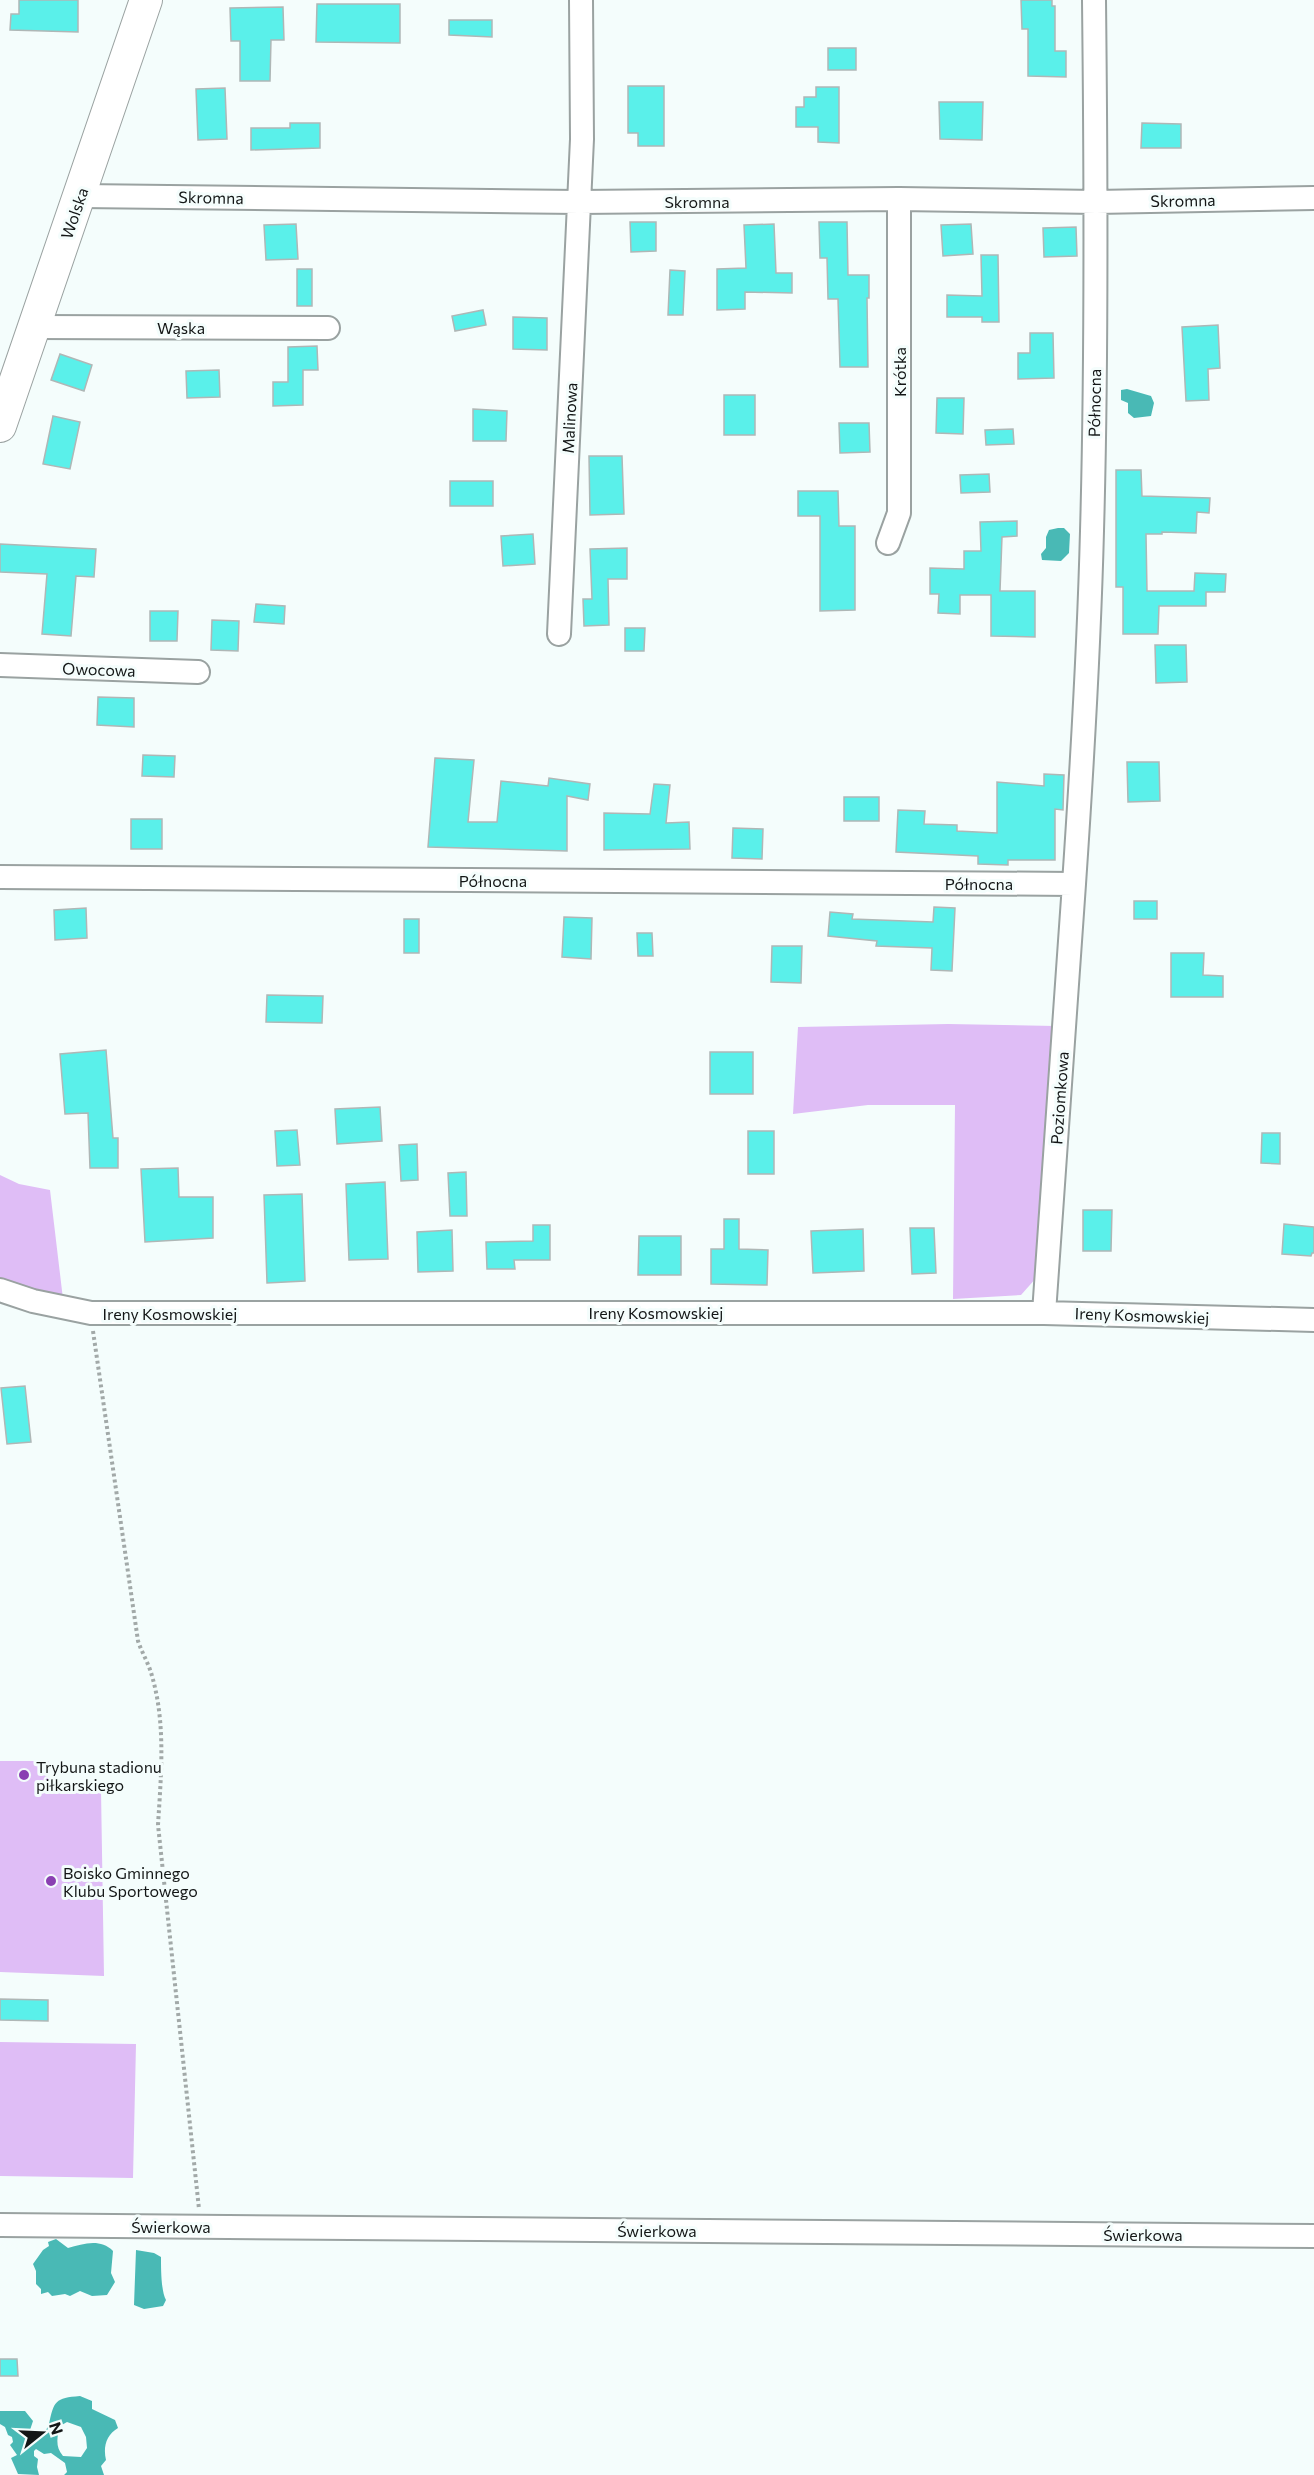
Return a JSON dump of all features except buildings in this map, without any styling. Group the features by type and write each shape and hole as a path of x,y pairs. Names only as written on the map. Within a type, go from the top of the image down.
{"street":[{"name":"Wolska","path":"2,413 81,196 146,0"},
{"name":"Malinowa","path":"559,634 582,139 581,0"},
{"name":"Północna","path":"0,877 1074,884 1093,528 1096,202 1094,0"},
{"name":"Skromna","path":"81,196 579,202 899,199 1096,202 1314,198"},
{"name":"Krótka","path":"888,543 899,513 899,199"},
{"name":"Wąska","path":"34,327 328,328"},
{"name":"Owocowa","path":"0,664 198,672"},
{"name":"Poziomkowa","path":"1044,1313 1074,884"},
{"name":"Ireny Kosmowskiej","path":"0,1290 33,1301 91,1313 1044,1313 1314,1320"},
{"name":"Świerkowa","path":"0,2224 1314,2236"}],"path":[{"path":"91,1313 138,1641 152,1675 160,1714 162,1771 158,1825 201,2226"}],"shaded area":[{"path":"948,1024 1055,1026 1037,1277 1021,1295 953,1299 955,1105 868,1105 793,1114 798,1027"},
{"path":"0,1175 19,1184 50,1190 63,1299 0,1281"},
{"name":"Boisko Gminnego Klubu Sportowego","path":"0,1761 49,1761 48,1789 101,1790 104,1976 0,1972"},
{"path":"0,2042 136,2044 133,2178 0,2176"}],"water":[{"path":"1127,389 1151,396 1154,403 1151,416 1134,418 1128,413 1128,403 1121,400 1121,390"},
{"path":"1064,528 1070,534 1069,553 1061,561 1042,560 1041,554 1046,548 1046,537 1049,530"},
{"path":"56,2239 68,2248 97,2243 113,2251 111,2273 115,2282 107,2295 92,2296 80,2291 70,2296 65,2294 52,2296 48,2292 41,2294 41,2289 36,2284 36,2271 33,2264 43,2250 49,2246 48,2242"},
{"path":"136,2250 154,2253 161,2257 162,2286 166,2300 163,2306 144,2309 134,2305"},
{"path":"80,2396 92,2401 92,2409 115,2420 118,2428 108,2438 105,2446 106,2460 101,2466 104,2475 64,2475 67,2472 65,2463 51,2453 44,2454 36,2449 34,2456 38,2459 39,2475 18,2474 11,2458 17,2455 10,2445 13,2442 12,2437 0,2424 0,2411 25,2411 33,2421 30,2430 42,2436 57,2402 65,2398","holes":["67,2422 81,2427 86,2437 87,2448 81,2457 63,2456 58,2445 60,2426"]}],"place":[{"name":"Trybuna stadionu piłkarskiego","path":"24,1775"},
{"name":"Boisko Gminnego Klubu Sportowego","path":"51,1881"}]}
